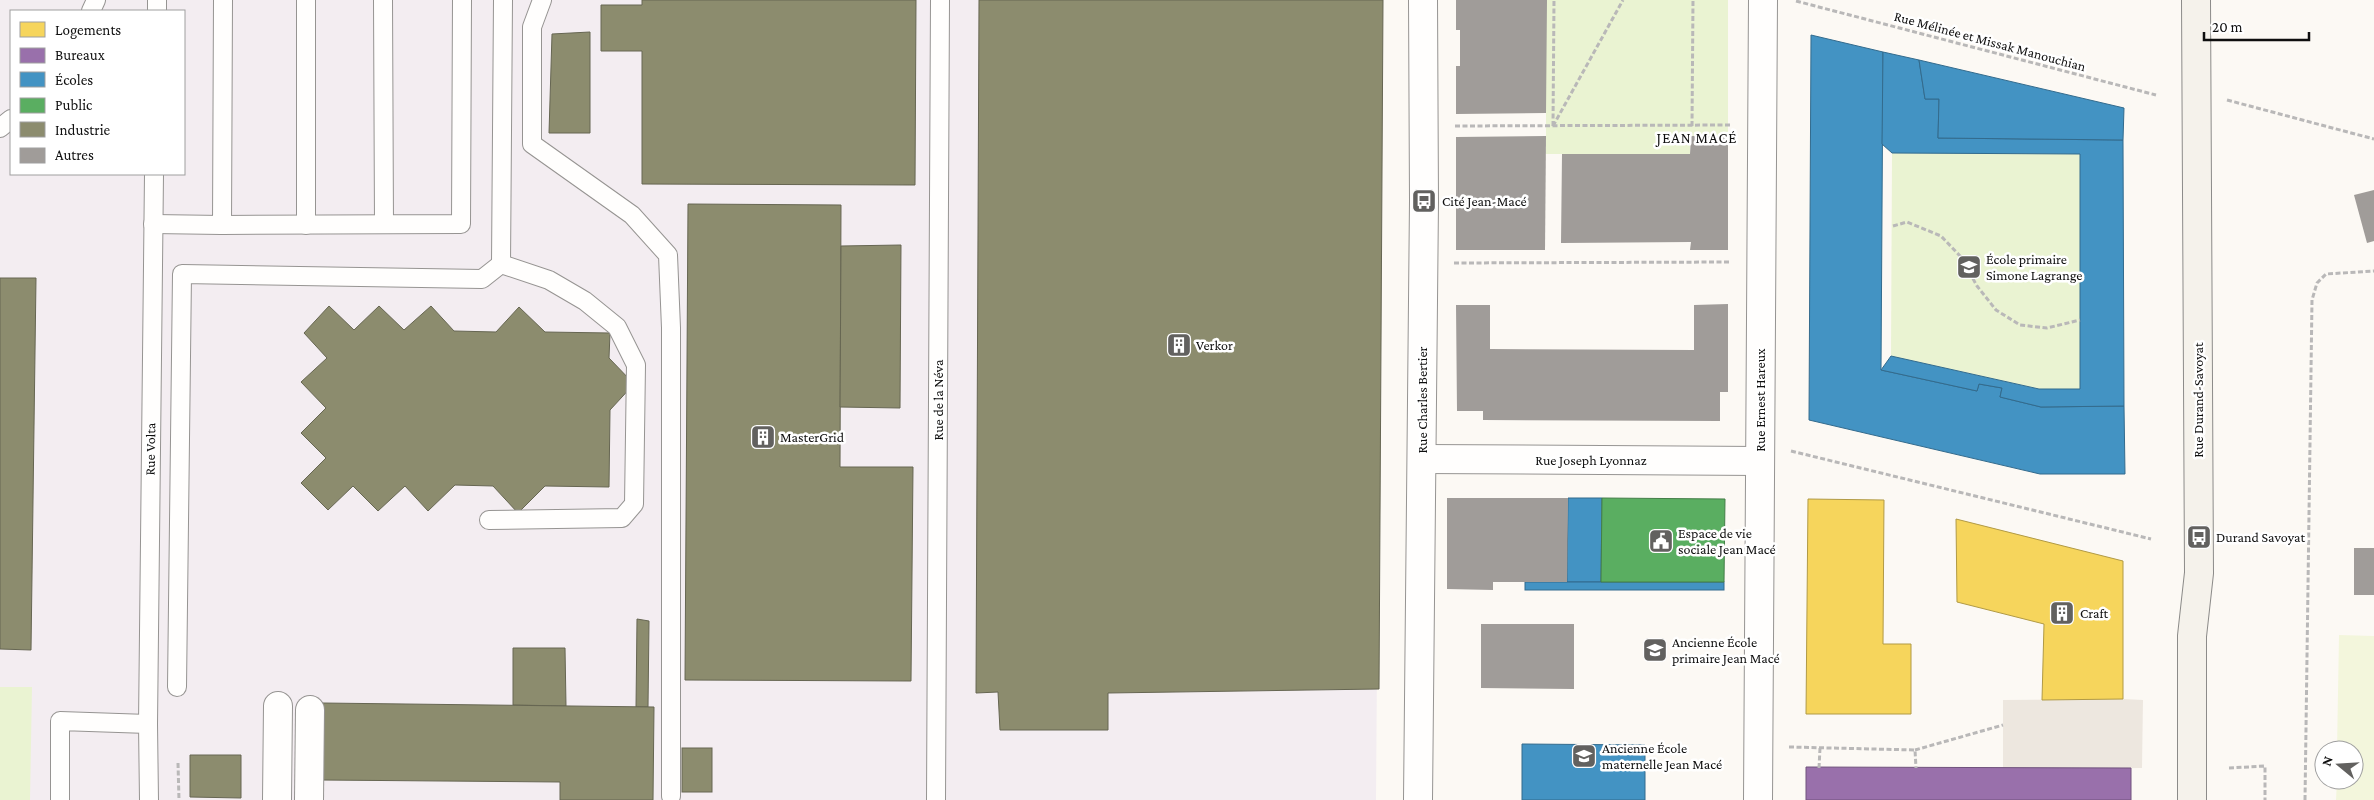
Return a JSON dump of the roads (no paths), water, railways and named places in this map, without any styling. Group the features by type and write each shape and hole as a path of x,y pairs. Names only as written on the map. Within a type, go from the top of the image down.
{"main road":[{"name":"Rue Durand-Savoyat","path":"2192,800 2192,636 2199,573 2196,0"}],"street":[{"name":"Rue Charles Bertier","path":"1418,800 1422,459 1423,0"},
{"name":"Rue Ernest Hareux","path":"1758,800 1763,0"},
{"name":"Rue Joseph Lyonnaz","path":"1422,459 1760,461"},
{"path":"277,800 278,706"},
{"path":"309,800 310,710"}],"lane":[{"path":"222,0 222,225"},
{"path":"306,0 306,225"},
{"path":"383,0 384,224"},
{"path":"153,224 461,224 462,0"},
{"path":"501,264 503,0"},
{"path":"542,0 532,27 532,144 632,215 668,255 671,328 670,796"},
{"name":"Rue de la Néva","path":"936,800 940,0"},
{"path":"0,128 10,120"},
{"name":"Rue Volta","path":"150,800 148,724 154,175"},
{"path":"488,520 622,518 634,504 636,365 618,327 585,301 549,280 501,264"},
{"path":"177,687 182,274 482,279 501,264"},
{"path":"60,800 60,722 148,724"}],"place":[{"name":"Cité Jean-Macé","path":"1424,201"},
{"name":"École primaire Simone Lagrange","path":"1969,267"},
{"name":"Verkor","path":"1179,345"},
{"name":"MasterGrid","path":"763,437"},
{"name":"Durand Savoyat","path":"2199,537"},
{"name":"Espace de vie sociale Jean Macé","path":"1661,541"},
{"name":"Craft","path":"2062,613"},
{"name":"Ancienne École primaire Jean Macé","path":"1655,650"},
{"name":"Ancienne École maternelle Jean Macé","path":"1584,756"}],"district":[{"name":"JEAN MACÉ","path":"1697,138"}]}
